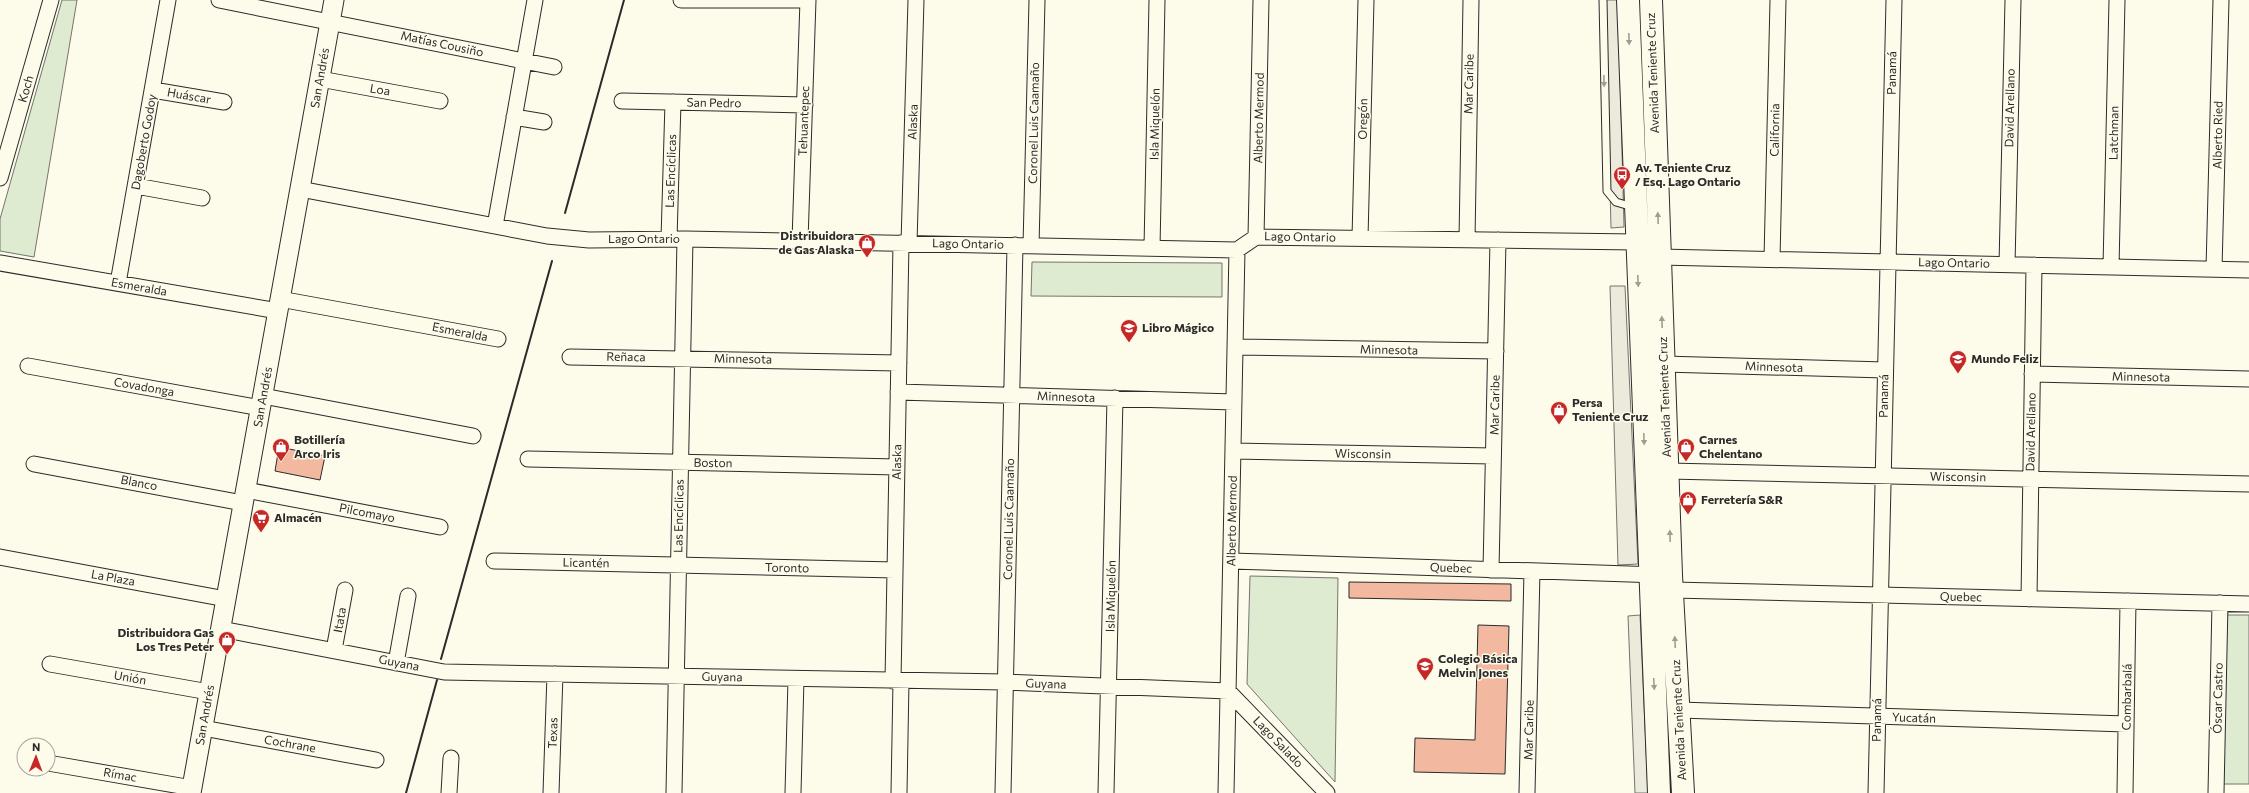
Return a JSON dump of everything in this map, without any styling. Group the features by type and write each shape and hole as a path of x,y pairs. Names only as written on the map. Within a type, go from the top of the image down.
{"main road":[{"name":"Avenida Teniente Cruz","path":"1628,0 1649,575 1659,793"},
{"name":"Avenida Teniente Cruz","path":"1651,0 1663,364 1672,583 1683,793"}],"street":[{"name":"Koch","path":"0,178 51,0"},
{"name":"Dagoberto Godoy","path":"118,283 154,90 168,0"},
{"name":"Matías Cousiño","path":"219,0 554,67"},
{"name":"San Andrés","path":"191,790 334,0"},
{"path":"494,226 535,0"},
{"path":"680,0 808,0"},
{"name":"Tehuantepec","path":"800,241 808,0"},
{"name":"Alaska","path":"899,793 895,570 898,392 916,0"},
{"name":"Coronel Luis Caamaño","path":"1031,246 1038,0"},
{"name":"Isla Miquelón","path":"1152,248 1157,0"},
{"name":"Alberto Mermod","path":"1256,237 1261,0"},
{"name":"Oregón","path":"1360,238 1366,0"},
{"name":"Mar Caribe","path":"1467,240 1471,0"},
{"name":"California","path":"1772,259 1778,0"},
{"name":"Panamá","path":"1876,793 1894,0"},
{"name":"David Arellano","path":"2007,265 2013,0"},
{"name":"Latchman","path":"2111,267 2117,0"},
{"name":"Alberto Ried","path":"2214,269 2221,0"},
{"name":"Loa","path":"320,79 440,101"},
{"name":"Huáscar","path":"154,90 224,102"},
{"name":"San Pedro","path":"622,101 805,105"},
{"name":"Las Encíclicas","path":"668,239 673,102"},
{"path":"514,117 544,122"},
{"path":"136,186 202,198"},
{"name":"Lago Ontario","path":"300,189 494,226 568,238 1237,250 1256,237 1636,242"},
{"name":"Las Encíclicas","path":"674,793 685,239"},
{"name":"Mar Caribe","path":"1491,570 1498,240"},
{"name":"Coronel Luis Caamaño","path":"1003,793 1015,245"},
{"name":"Alberto Mermod","path":"1226,793 1237,250"},
{"name":"Lago Ontario","path":"1659,257 2249,270"},
{"name":"Esmeralda","path":"0,263 118,283 279,305 498,339"},
{"name":"David Arellano","path":"2029,599 2034,265"},
{"name":"Minnesota","path":"1235,347 1496,351"},
{"name":"Reñaca","path":"570,357 682,358"},
{"name":"Minnesota","path":"682,358 899,363"},
{"name":"Minnesota","path":"1663,364 1885,370"},
{"name":"Covadonga","path":"28,366 473,436"},
{"name":"Minnesota","path":"2032,374 2249,379"},
{"name":"Minnesota","path":"898,392 1234,402"},
{"name":"Isla Miquelón","path":"1106,793 1115,398"},
{"name":"Wisconsin","path":"1233,451 1493,456"},
{"name":"Boston","path":"528,460 897,467"},
{"name":"Blanco","path":"34,464 245,497"},
{"name":"Wisconsin","path":"1668,471 2249,484"},
{"name":"Pilcomayo","path":"245,497 440,527"},
{"name":"La Plaza","path":"0,557 226,599"},
{"name":"Licantén","path":"494,561 678,566"},
{"name":"Quebec","path":"1231,561 1649,575 1672,583 1880,596 2249,604"},
{"name":"Toronto","path":"678,566 895,570"},
{"name":"Mar Caribe","path":"1527,793 1532,571"},
{"name":"Itata","path":"334,650 345,590"},
{"path":"396,662 408,596"},
{"name":"Combarbalá","path":"2125,793 2128,601"},
{"name":"Óscar Castro","path":"2216,793 2220,603"},
{"name":"Guyana","path":"221,629 444,672 1005,682 1228,691"},
{"name":"Unión","path":"50,664 209,692"},
{"name":"Texas","path":"551,793 555,674"},
{"path":"793,793 796,679"},
{"name":"Lago Salado","path":"1228,691 1327,793"},
{"name":"Yucatán","path":"1679,710 2126,724"},
{"name":"Cochrane","path":"203,728 376,760"},
{"path":"449,793 450,758"},
{"name":"Rímac","path":"56,765 191,790"}],"lane":[{"path":"1603,0 1607,191 1616,202 1635,208"}],"green space":[{"path":"62,0 77,0 34,257 0,251 0,219"},
{"path":"1032,262 1222,263 1222,297 1031,296"},
{"path":"1250,576 1338,578 1335,782 1247,684"},
{"path":"2227,615 2249,615 2249,784 2223,784"}],"shaded area":[{"path":"1605,0 1618,0 1624,227 1611,228"},
{"path":"1610,286 1625,286 1638,564 1618,565"},
{"path":"1640,615 1648,793 1635,793 1628,616"}],"building":[{"path":"279,447 325,456 320,480 275,471"},
{"path":"1349,582 1511,584 1511,601 1349,598"},
{"path":"1478,625 1509,626 1505,774 1414,772 1415,738 1475,740"}],"wall":[{"path":"565,213 624,0"},
{"path":"441,659 552,261"},
{"path":"406,793 437,680"}],"place":[{"name":"Av. Teniente Cruz / Esq. Lago Ontario","path":"1622,190"},
{"name":"Distribuidora de Gas Alaska","path":"867,258"},
{"name":"Libro Mágico","path":"1129,343"},
{"name":"Mundo Feliz","path":"1958,374"},
{"name":"Persa Teniente Cruz","path":"1559,425"},
{"name":"Botillería Arco Iris","path":"281,462"},
{"name":"Carnes Chelentano","path":"1686,462"},
{"name":"Ferretería S&R","path":"1688,515"},
{"name":"Almacén","path":"261,533"},
{"name":"Distribuidora Gas Los Tres Peter","path":"227,655"},
{"name":"Colegio Básica Melvin Jones","path":"1425,681"}]}
